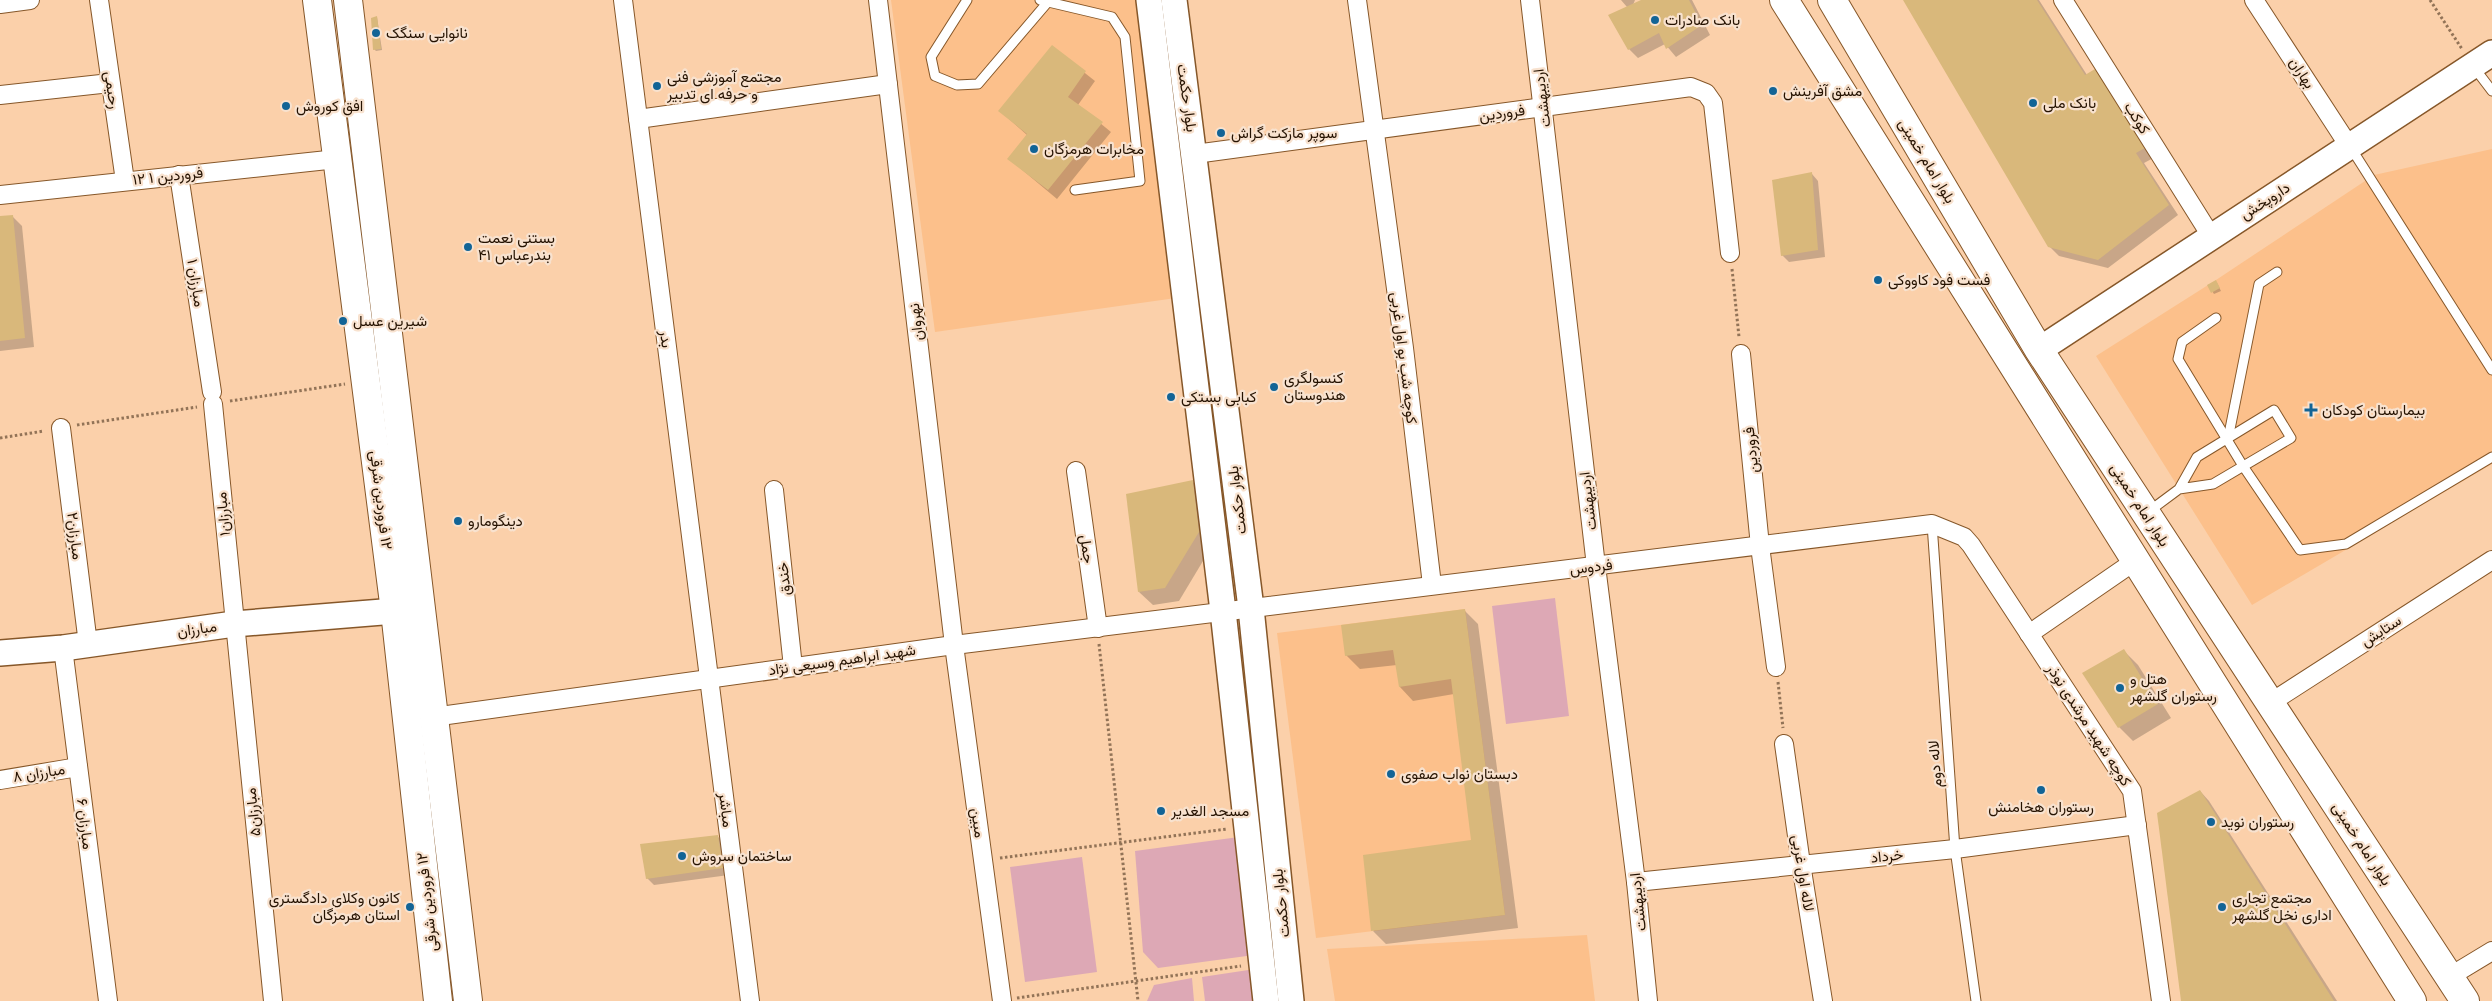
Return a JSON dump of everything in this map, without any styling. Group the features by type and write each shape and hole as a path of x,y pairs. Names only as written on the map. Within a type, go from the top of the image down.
{"main road":[{"name":"١٢ فروردین شرقی","path":"317,0 395,611 438,1001"},
{"name":"١٢ فروردین شرقی","path":"348,0 468,1001"},
{"path":"1784,0 2412,1001"},
{"name":"بلوار امام خمینی","path":"1832,0 2039,350 2464,1001"}],"street":[{"path":"0,4 30,0"},
{"name":"رحیمی","path":"99,0 125,181"},
{"name":"بدر","path":"623,0 710,678"},
{"name":"نهروان","path":"878,0 954,645"},
{"name":"بلوار حکمت","path":"1149,0 1223,611 1266,1001"},
{"name":"بلوار حکمت","path":"1174,0 1195,154 1250,608 1291,1001"},
{"name":"کوچه شب بو اول غربی","path":"1357,0 1404,348 1432,586"},
{"name":"اردیبهشت","path":"1530,0 1596,566 1636,882 1648,1001"},
{"name":"کوکب","path":"2063,0 2211,236"},
{"name":"بهاران","path":"2254,0 2349,146"},
{"name":"داروپخش","path":"2039,350 2482,60"},
{"path":"0,95 110,83"},
{"path":"638,119 888,84"},
{"name":"فروردین","path":"1195,154 1374,132 1543,106 1691,87 1706,93 1714,103 1730,253"},
{"name":"۱۲ فروردین ۱","path":"0,195 336,159"},
{"name":"مبارزان ۱","path":"179,175 213,398"},
{"name":"فروردین","path":"1741,354 1760,546"},
{"name":"مبارزان۱","path":"213,398 234,624"},
{"name":"مبارزان۲","path":"61,428 88,644"},
{"name":"جمل","path":"1076,471 1098,628"},
{"name":"خندق","path":"774,490 793,667"},
{"name":"فردوس","path":"1250,608 1932,524"},
{"name":"کوچه شهید مرشدی نوذر","path":"1932,524 1964,537 2132,792 2161,1001"},
{"path":"1760,546 1776,667"},
{"name":"ستایش","path":"2270,703 2492,560"},
{"path":"2029,634 2135,561"},
{"name":"شهید ابراهیم وسیعی نژاد","path":"433,717 954,645 1250,608"},
{"name":"مبارزان","path":"0,653 63,648 234,624 395,611"},
{"name":"مبارزان۵","path":"234,624 272,1001"},
{"name":"مبین","path":"954,645 1002,1001"},
{"name":"مبارزان ۶","path":"63,648 108,1001"},
{"name":"مباشر","path":"710,678 750,1001"},
{"name":"لاله اول غربی","path":"1784,744 1823,1001"},
{"name":"مبارزان ۸","path":"0,780 78,767"},
{"name":"خرداد","path":"1636,882 1955,849 2137,825"},
{"path":"2449,977 2492,951"}],"lane":[{"path":"967,0 930,57 935,76 957,86 978,84 1043,2 1112,17 1124,37 1140,181 1075,190"},
{"path":"2482,60 2492,91"},
{"path":"2349,146 2492,370"},
{"path":"2228,439 2259,284 2277,272"},
{"path":"2216,318 2182,342 2178,359 2243,466 2300,550 2346,544 2492,457"},
{"path":"2146,514 2180,489 2197,456 2274,410 2291,438 2213,484 2180,489"},
{"name":"لاله دوم","path":"1932,524 1955,849 1976,1001"}],"path":[{"path":"2430,0 2482,60"},
{"path":"1730,253 1741,354"},
{"path":"0,438 213,398 366,380"},
{"path":"1098,628 1138,1001"},
{"path":"1776,667 1784,744"},
{"path":"983,860 1246,827"},
{"path":"1002,1001 1262,963"}],"shaded area":[{"name":"مخابرات هرمزگان","path":"891,0 1139,0 1176,298 935,332"},
{"name":"بیمارستان کودکان","path":"2492,149 2492,464 2252,605 2096,356 2216,280 2374,175"},
{"path":"1555,598 1569,716 1506,724 1492,606"},
{"name":"دبستان نواب صفوی","path":"1465,609 1505,915 1316,938 1277,633"},
{"path":"1239,837 1254,955 1158,968 1143,952 1135,851"},
{"path":"1082,857 1097,972 1025,982 1010,867"},
{"path":"1587,935 1595,1001 1335,1001 1327,949"},
{"path":"1255,969 1257,1001 1205,1001 1202,977"},
{"path":"1192,978 1194,1001 1147,1001 1154,985"}],"building":[{"name":"بانک صادرات","path":"1641,0 1689,0 1702,25 1666,49 1659,33 1628,50 1608,15"},
{"name":"بانک ملی","path":"1903,0 2037,0 2085,75 2100,66 2150,145 2136,153 2169,205 2098,260 2048,247"},
{"name":"نانوایی سنگک","path":"377,16 381,49 373,50 371,18"},
{"path":"1052,45 1086,71 1068,97 1103,122 1048,190 1007,159 1027,134 998,111"},
{"path":"1812,172 1818,250 1781,256 1772,180"},
{"path":"13,215 25,338 0,341 0,216"},
{"path":"2216,280 2220,288 2211,293 2207,285"},
{"path":"1193,480 1199,532 1165,588 1138,592 1126,494"},
{"name":"دبستان نواب صفوی","path":"1465,609 1505,915 1371,931 1363,855 1471,840 1451,679 1399,687 1393,650 1345,656 1341,625"},
{"name":"هتل و رستوران گلشهر","path":"2124,649 2158,704 2118,728 2082,673"},
{"name":"مجتمع تجاری اداری نخل گلشهر","path":"2200,790 2334,1001 2181,1001 2157,813"},
{"name":"ساختمان سروش","path":"718,835 723,868 646,879 640,844"}],"place":[{"name":"بانک صادرات","path":"1655,20"},
{"name":"نانوایی سنگک","path":"376,33"},
{"name":"مجتمع آموزشی فنی و حرفه ای تدبیر","path":"657,86"},
{"name":"مشق آفرینش","path":"1773,91"},
{"name":"بانک ملی","path":"2033,103"},
{"name":"افق کوروش","path":"286,106"},
{"name":"سوپر مارکت گراش","path":"1221,133"},
{"name":"مخابرات هرمزگان","path":"1034,149"},
{"name":"بستنی نعمت بندرعباس ۴۱","path":"468,247"},
{"name":"فست فود کاووکی","path":"1878,280"},
{"name":"شیرین عسل","path":"343,321"},
{"name":"کنسولگری هندوستان","path":"1274,387"},
{"name":"کبابی بستکی","path":"1171,397"},
{"name":"بیمارستان کودکان","path":"2311,410"},
{"name":"دینگومارو","path":"458,521"},
{"name":"هتل و رستوران گلشهر","path":"2120,688"},
{"name":"دبستان نواب صفوی","path":"1391,774"},
{"name":"رستوران هخامنش","path":"2041,790"},
{"name":"مسجد الغدیر","path":"1161,811"},
{"name":"رستوران نوید","path":"2211,822"},
{"name":"ساختمان سروش","path":"682,856"},
{"name":"کانون وکلای دادگستری استان هرمزگان","path":"410,907"},
{"name":"مجتمع تجاری اداری نخل گلشهر","path":"2222,907"}]}
